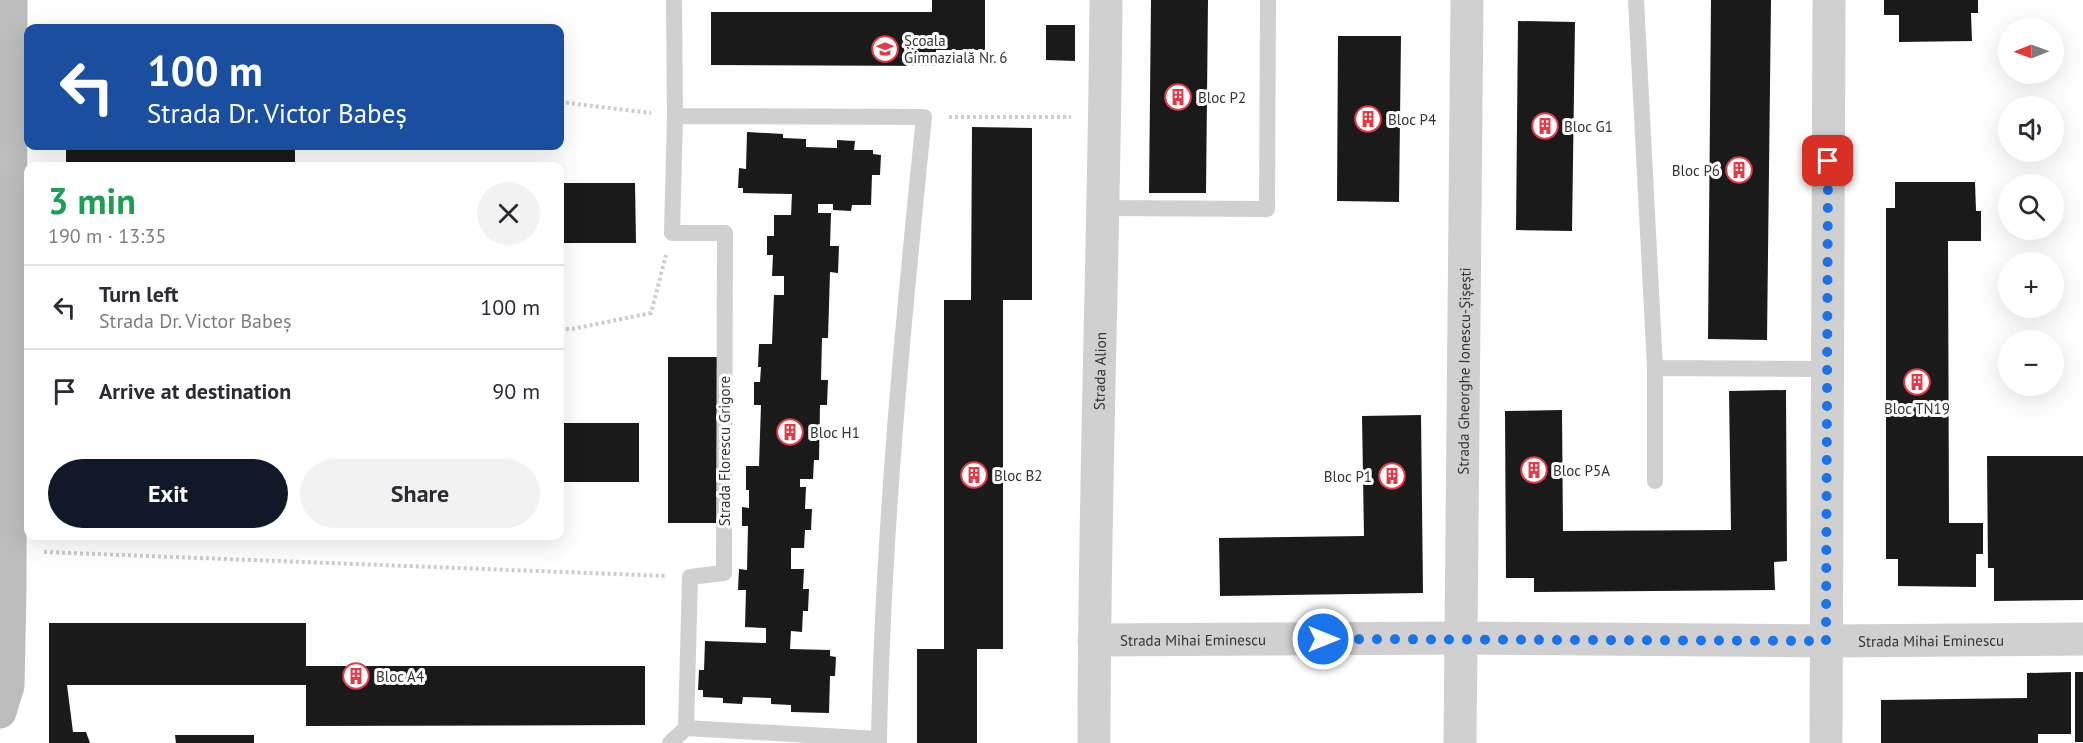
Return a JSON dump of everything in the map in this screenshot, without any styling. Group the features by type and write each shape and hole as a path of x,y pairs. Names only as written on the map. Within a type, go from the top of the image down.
{"street":[{"path":"0,712 8,686 10,551 20,300 11,0"},
{"name":"Strada Alion","path":"1094,743 1106,0"},
{"name":"Strada Gheorghe Ionescu-Șișești","path":"1460,743 1467,0"},
{"path":"1826,743 1829,0"},
{"name":"Strada Mihai Eminescu","path":"1094,640 2083,639"}],"lane":[{"path":"672,233 675,116 674,0"},
{"path":"1104,208 1267,209 1268,0"},
{"path":"1636,0 1655,368 1654,481"},
{"path":"675,116 924,117 906,297 881,621 879,741 686,728"},
{"name":"Strada Florescu Grigore","path":"672,233 725,233 724,573 690,577"},
{"path":"1655,368 1827,369"},
{"path":"670,743 686,728 690,577"}],"path":[{"path":"564,102 675,116"},
{"path":"924,117 1105,117"},
{"path":"564,329 651,313 672,233"},
{"path":"10,551 690,577"}],"building":[{"path":"932,0 985,0 985,50 936,50 936,66 711,65 711,12 932,12"},
{"name":"Bloc P2","path":"1151,0 1208,0 1206,193 1149,193"},
{"name":"Bloc P6","path":"1711,0 1771,0 1767,340 1708,339"},
{"path":"1884,0 1978,0 1978,13 1971,13 1972,41 1899,42 1899,15 1884,15"},
{"name":"Bloc G1","path":"1518,21 1575,22 1572,231 1516,230"},
{"path":"1046,25 1075,25 1075,61 1046,60"},
{"name":"Bloc P4","path":"1338,36 1401,36 1399,202 1337,201"},
{"name":"Bloc B2","path":"972,127 1032,128 1032,300 1003,300 1003,649 977,649 977,743 917,743 917,649 944,649 944,300 971,300"},
{"name":"Bloc H1","path":"747,132 783,134 783,138 806,139 806,147 837,148 837,140 855,141 854,150 873,150 873,154 881,155 880,175 872,175 871,205 852,205 851,211 833,210 833,204 818,204 818,213 831,213 830,246 839,246 838,273 830,272 828,338 822,338 821,380 828,380 827,405 820,405 819,460 814,460 813,479 800,479 800,487 806,487 805,509 812,509 811,530 805,530 804,548 791,548 791,569 804,569 803,589 809,589 808,611 803,611 802,632 791,631 790,649 830,650 830,656 836,657 835,676 830,676 829,713 791,712 791,705 771,704 771,698 743,697 742,704 723,703 723,698 703,697 703,690 698,690 699,670 704,670 705,641 766,643 766,628 745,627 746,590 738,590 739,569 747,570 748,526 742,526 742,507 749,508 746,466 759,466 761,405 754,405 754,382 760,382 759,344 772,344 774,295 784,295 784,276 772,276 773,255 767,255 767,236 774,236 774,215 791,215 792,194 743,193 743,188 738,188 739,168 746,169"},
{"path":"66,150 295,150 295,162 66,162"},
{"name":"Bloc TN19","path":"1895,182 1975,182 1976,211 1981,211 1981,241 1948,241 1949,523 1983,523 1983,554 1976,554 1976,587 1898,586 1898,559 1886,559 1886,208 1895,208"},
{"path":"564,183 635,183 636,243 564,243"},
{"path":"668,357 720,357 721,523 668,523"},
{"name":"Bloc P5A","path":"1786,390 1787,561 1774,562 1775,590 1534,592 1534,578 1506,578 1505,411 1562,410 1563,531 1731,530 1729,391"},
{"name":"Bloc P1","path":"1421,415 1423,593 1220,596 1219,538 1364,536 1362,416"},
{"path":"564,423 639,423 639,482 564,482"},
{"path":"1987,456 2083,456 2083,600 1994,601 1994,568 1988,568"},
{"name":"Bloc A4","path":"49,623 306,623 306,666 645,666 645,725 306,726 306,685 67,685 73,732 86,732 90,743 49,743"},
{"path":"2071,672 2071,734 2038,734 2038,743 1881,743 1881,700 2027,698 2027,673"},
{"path":"2075,672 2083,672 2083,742 2075,742"},
{"path":"175,735 254,735 254,743 176,743"}],"place":[{"name":"Școala Gimnazială Nr. 6","path":"885,49"},
{"name":"Bloc P2","path":"1178,97"},
{"name":"Bloc P4","path":"1368,119"},
{"name":"Bloc G1","path":"1545,126"},
{"name":"Bloc P6","path":"1739,170"},
{"name":"Bloc TN19","path":"1917,382"},
{"name":"Bloc H1","path":"790,432"},
{"name":"Bloc P5A","path":"1534,470"},
{"name":"Bloc B2","path":"974,475"},
{"name":"Bloc P1","path":"1392,476"},
{"name":"Bloc A4","path":"356,676"}],"route":[{"path":"1323,639 1826,641 1828,161"}]}
